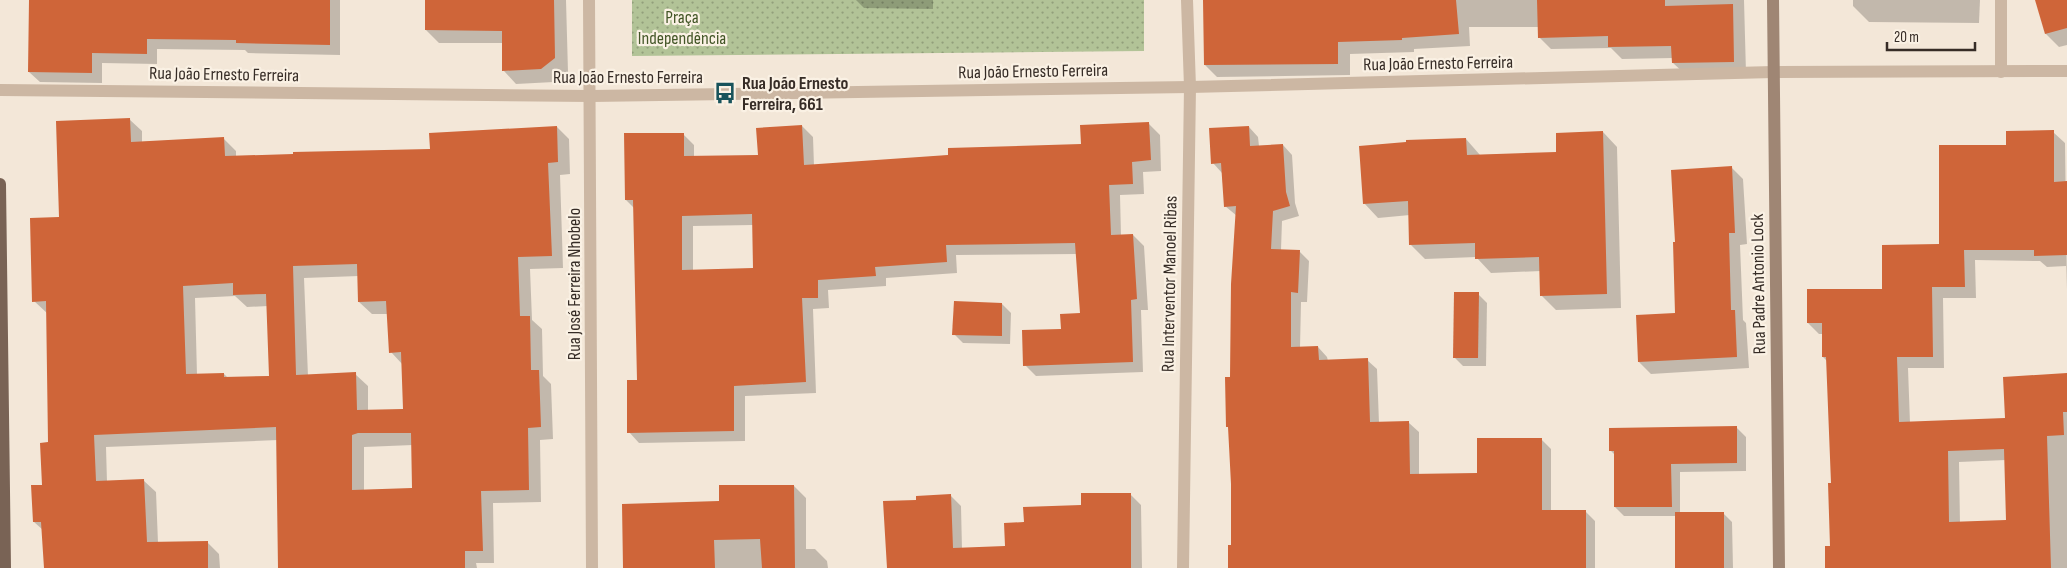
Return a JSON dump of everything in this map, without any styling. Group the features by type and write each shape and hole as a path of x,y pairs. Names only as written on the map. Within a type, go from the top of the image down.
{"main road":[{"name":"Rua Padre Antonio Lock","path":"1773,0 1779,568"},
{"path":"0,184 5,568"}],"street":[{"name":"Rua José Ferreira Nhobelo","path":"589,0 592,568"},
{"name":"Rua Interventor Manoel Ribas","path":"1183,568 1190,87 1188,0"},
{"path":"2001,0 2001,72"},
{"name":"Rua João Ernesto Ferreira","path":"0,90 591,96 1190,87 1774,72 2067,71"}],"green space":[{"name":"Praça Independência","path":"632,0 1144,0 1144,51 632,56"}],"building":[{"path":"29,0 330,0 330,45 236,43 236,40 147,39 147,54 92,53 92,73 28,72"},
{"path":"425,0 554,0 555,58 541,69 502,71 502,31 425,30"},
{"path":"1203,0 1456,0 1459,34 1402,38 1402,40 1338,42 1338,64 1204,65"},
{"path":"1537,0 1665,0 1665,6 1733,4 1734,62 1672,63 1671,46 1608,47 1608,36 1538,38"},
{"path":"2035,0 2067,0 2067,28 2045,34"},
{"path":"130,118 131,142 224,137 225,156 293,154 293,152 430,149 429,133 557,126 558,162 548,163 552,256 518,257 520,316 530,316 531,370 539,370 541,427 528,428 529,490 481,491 483,551 465,551 465,568 278,568 276,427 94,435 96,481 144,479 147,542 208,541 208,568 44,568 41,522 33,522 31,485 42,485 40,443 48,442 46,301 32,302 30,218 59,217 56,121","holes":["357,264 358,302 386,301 389,353 401,352 403,409 357,410 356,372 296,375 293,266","233,283 233,295 266,294 269,376 224,377 224,373 186,374 183,286","358,433 411,433 412,488 352,490 352,435"]},
{"path":"1149,122 1151,160 1132,162 1133,184 1109,185 1111,235 1133,234 1137,299 1131,300 1133,362 1023,366 1022,330 1061,329 1060,314 1080,313 1075,243 946,245 947,262 875,267 876,276 818,280 818,298 802,298 806,382 734,386 734,431 627,433 627,380 637,380 633,200 625,200 624,133 684,133 684,156 758,155 756,128 802,125 804,165 948,155 948,148 1081,144 1080,125","holes":["752,214 753,268 682,270 682,216"]},
{"path":"1249,126 1250,146 1283,144 1286,192 1290,206 1273,211 1271,249 1300,250 1298,293 1291,292 1291,347 1318,346 1319,360 1368,358 1370,422 1409,421 1410,474 1477,473 1477,438 1542,438 1542,510 1586,510 1586,568 1228,568 1228,545 1231,545 1231,484 1228,427 1226,427 1225,377 1230,377 1231,284 1236,206 1224,207 1221,163 1211,164 1209,128"},
{"path":"2054,130 2054,182 2067,181 2067,255 2034,256 2034,250 1964,250 1965,287 1932,287 1933,357 1897,357 1899,422 2005,418 2003,377 2067,373 2067,412 2063,412 2064,435 2047,436 2051,568 1825,568 1825,546 1830,546 1828,483 1831,483 1826,357 1822,357 1822,323 1807,323 1807,289 1882,289 1882,245 1939,244 1939,145 2006,145 2006,131","holes":["2004,449 2006,520 1949,522 1948,451"]},
{"path":"1603,131 1607,294 1540,296 1539,257 1475,259 1475,243 1409,245 1408,201 1363,204 1359,146 1406,142 1406,140 1466,138 1467,155 1556,152 1556,133"},
{"path":"1732,166 1735,233 1729,233 1731,310 1735,310 1737,357 1638,362 1636,315 1675,313 1673,242 1675,242 1671,170"},
{"path":"1454,292 1479,292 1478,358 1453,358"},
{"path":"954,301 1002,303 1002,336 952,335"},
{"path":"1737,426 1737,463 1671,464 1672,507 1614,507 1614,451 1609,451 1609,428"},
{"path":"719,485 794,485 795,568 762,568 760,539 714,540 715,568 623,568 622,504 719,501"},
{"path":"1081,493 1131,493 1131,568 887,568 883,501 916,500 916,496 951,494 953,548 1005,546 1004,523 1024,522 1023,507 1081,505"},
{"path":"1675,512 1724,512 1724,568 1675,568"}],"place":[{"name":"Rua João Ernesto Ferreira, 661","path":"725,93"}]}
